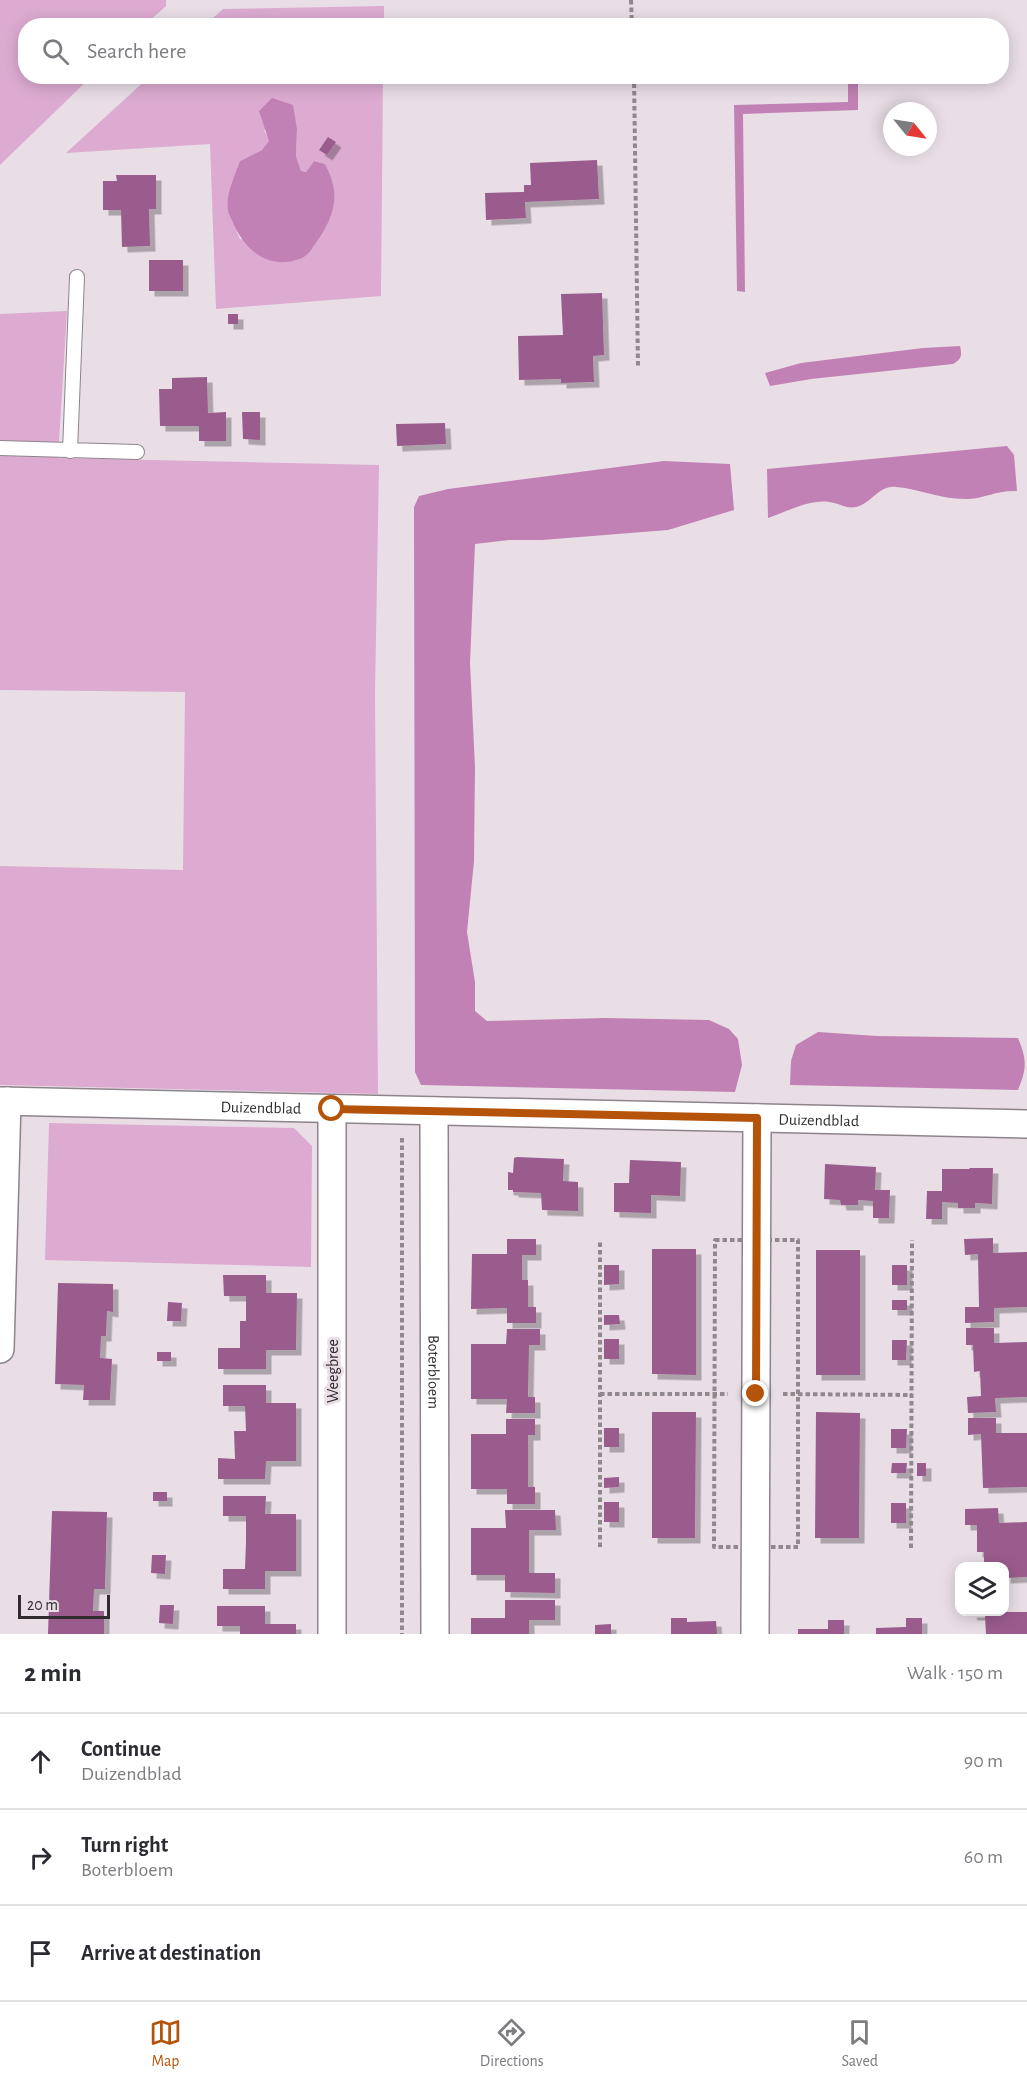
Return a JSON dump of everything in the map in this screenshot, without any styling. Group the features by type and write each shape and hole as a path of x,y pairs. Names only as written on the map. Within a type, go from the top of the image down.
{"street":[{"name":"Duizendblad","path":"3,1101 1027,1125"},
{"path":"0,1349 3,1101"},
{"name":"Weegbree","path":"332,1109 332,1634"},
{"name":"Boterbloem","path":"435,1111 435,1634"},
{"path":"755,1634 757,1118"}],"lane":[{"path":"70,451 77,277"},
{"path":"0,448 136,452"}],"path":[{"path":"631,0 632,18"},
{"path":"634,84 638,367"},
{"path":"402,1110 402,1634"},
{"path":"911,1548 912,1240"},
{"path":"600,1241 600,1547"},
{"path":"600,1394 714,1394"},
{"path":"798,1394 912,1395"}],"shaded area":[{"path":"0,0 166,0 166,6 153,18 18,18 18,84 84,84 0,165"},
{"path":"384,6 384,18 213,18 223,9"},
{"path":"141,84 383,84 381,296 216,309 210,144 66,153","holes":["297,129 296,156 301,171 306,172 314,161 325,164 333,186 334,197 329,217 313,248 240,239 228,210 231,184 240,161 262,150 270,141 264,130"]},
{"path":"848,84 858,84 858,110 743,114 745,292 737,291 734,105 848,102"},
{"path":"272,98 293,105 297,129 296,156 301,171 306,172 314,161 325,164 333,183 334,192 330,219 312,249 302,258 280,262 260,256 245,243 229,215 227,204 240,161 262,150 269,141 259,111"},
{"path":"67,311 58,458 379,465 375,694 378,1094 0,1085 0,866 183,870 185,692 0,690 0,314"},
{"path":"960,346 961,356 953,364 811,379 770,386 765,373 801,363 923,348"},
{"path":"1007,446 1014,455 1017,491 958,499 890,487 856,507 814,502 768,518 767,469"},
{"path":"664,461 730,464 734,510 668,530 475,544 470,663 475,767 474,861 467,932 475,982 475,1011 487,1021 605,1018 709,1020 729,1029 738,1039 742,1065 735,1092 421,1085 415,1072 414,507 419,496 448,489"},
{"path":"818,1032 877,1036 1018,1038 1024,1058 1023,1076 1018,1090 790,1085 791,1061 796,1045"},
{"path":"49,1123 294,1128 312,1146 311,1267 45,1260"}],"building":[{"path":"328,137 336,142 327,155 319,150"},
{"path":"597,160 599,199 525,202 526,218 486,220 485,193 524,192 524,185 531,185 530,163"},
{"path":"116,175 156,175 156,209 149,209 150,246 122,247 121,210 103,210 103,181 117,181"},
{"path":"149,260 183,260 183,291 149,291"},
{"path":"602,293 604,355 593,356 594,382 561,383 561,379 519,380 518,336 563,335 561,294"},
{"path":"228,314 238,314 238,324 228,324"},
{"path":"207,377 208,413 226,412 226,441 199,441 199,426 160,426 159,389 172,389 172,378"},
{"path":"242,412 260,412 260,440 243,439"},
{"path":"445,423 446,444 397,446 396,424"},
{"path":"514,1158 564,1159 563,1181 578,1182 578,1211 542,1210 541,1193 508,1190 508,1172 513,1173"},
{"path":"630,1160 681,1162 680,1196 651,1195 651,1213 614,1212 614,1183 629,1183"},
{"path":"825,1164 876,1167 875,1190 890,1190 889,1218 873,1218 873,1201 858,1200 858,1205 841,1205 840,1200 824,1199"},
{"path":"993,1168 992,1204 975,1203 975,1208 958,1208 958,1203 942,1202 942,1219 926,1219 927,1191 942,1191 942,1169"},
{"path":"993,1238 993,1253 1027,1252 1027,1307 994,1308 994,1322 965,1323 965,1307 979,1307 978,1254 965,1255 964,1239"},
{"path":"507,1239 536,1239 536,1255 522,1255 522,1280 528,1280 528,1307 536,1307 536,1323 507,1323 507,1308 471,1309 472,1254 507,1254"},
{"path":"652,1249 696,1249 696,1375 652,1374"},
{"path":"816,1250 860,1250 860,1375 816,1375"},
{"path":"604,1265 619,1265 619,1284 604,1285"},
{"path":"892,1265 907,1265 907,1285 892,1285"},
{"path":"223,1275 266,1275 266,1293 297,1293 296,1350 266,1350 266,1369 218,1369 218,1348 240,1348 240,1321 246,1321 246,1296 224,1296"},
{"path":"58,1283 113,1284 113,1312 107,1311 106,1336 101,1336 100,1358 112,1359 110,1400 83,1400 84,1385 55,1384"},
{"path":"892,1300 907,1300 907,1310 892,1310"},
{"path":"168,1302 182,1303 181,1321 167,1321"},
{"path":"604,1315 619,1315 620,1324 604,1325"},
{"path":"966,1328 994,1328 994,1343 1027,1342 1027,1397 995,1398 996,1412 968,1413 967,1397 981,1396 980,1371 974,1372 973,1345 966,1345"},
{"path":"507,1329 540,1329 540,1345 529,1345 528,1397 535,1397 535,1413 506,1413 507,1399 471,1399 471,1344 506,1344"},
{"path":"604,1339 619,1339 619,1359 604,1359"},
{"path":"892,1340 907,1340 906,1360 892,1360"},
{"path":"157,1352 171,1352 171,1361 157,1361"},
{"path":"223,1385 266,1385 266,1403 296,1403 296,1461 266,1461 265,1479 218,1479 218,1458 235,1459 234,1431 246,1431 245,1406 223,1406"},
{"path":"652,1412 696,1412 695,1538 652,1538"},
{"path":"816,1412 860,1413 859,1538 815,1538"},
{"path":"968,1418 996,1418 996,1433 1027,1433 1027,1487 983,1488 981,1434 968,1435"},
{"path":"506,1419 535,1419 535,1435 528,1435 528,1487 535,1487 535,1504 507,1504 507,1489 471,1489 471,1434 506,1434"},
{"path":"604,1428 619,1428 619,1447 604,1447"},
{"path":"891,1429 907,1429 906,1448 891,1448"},
{"path":"892,1463 907,1463 906,1473 891,1473"},
{"path":"917,1463 926,1463 926,1476 917,1476"},
{"path":"619,1477 619,1487 604,1488 604,1478"},
{"path":"153,1492 167,1492 167,1501 153,1501"},
{"path":"223,1496 266,1496 265,1514 296,1514 296,1571 265,1571 265,1589 223,1589 223,1569 245,1569 246,1516 223,1516"},
{"path":"604,1502 619,1502 619,1522 604,1522"},
{"path":"891,1503 906,1503 906,1523 891,1523"},
{"path":"998,1508 999,1523 1027,1522 1027,1577 1009,1578 1009,1562 984,1562 984,1552 977,1552 977,1525 965,1525 965,1509"},
{"path":"505,1510 555,1510 556,1530 529,1530 529,1573 555,1573 555,1593 505,1592 505,1575 471,1575 471,1528 506,1528"},
{"path":"52,1511 107,1512 105,1589 94,1589 93,1611 104,1611 104,1634 48,1634"},
{"path":"152,1555 166,1555 165,1574 151,1573"},
{"path":"505,1600 555,1600 555,1620 529,1620 529,1634 471,1634 471,1618 505,1618"},
{"path":"160,1605 174,1605 173,1624 159,1623"},
{"path":"217,1606 265,1606 265,1624 296,1624 296,1634 240,1634 240,1626 217,1626"},
{"path":"1009,1612 1027,1612 1027,1634 986,1634 985,1616 1009,1616"},
{"path":"671,1618 687,1618 687,1622 716,1621 717,1634 671,1634"},
{"path":"906,1618 922,1618 922,1634 876,1634 876,1628 906,1627"},
{"path":"828,1620 844,1620 844,1634 798,1634 798,1629 828,1629"},
{"path":"611,1624 611,1634 595,1634 595,1625"}],"route":[{"path":"332,1109 757,1118 756,1394"}]}
